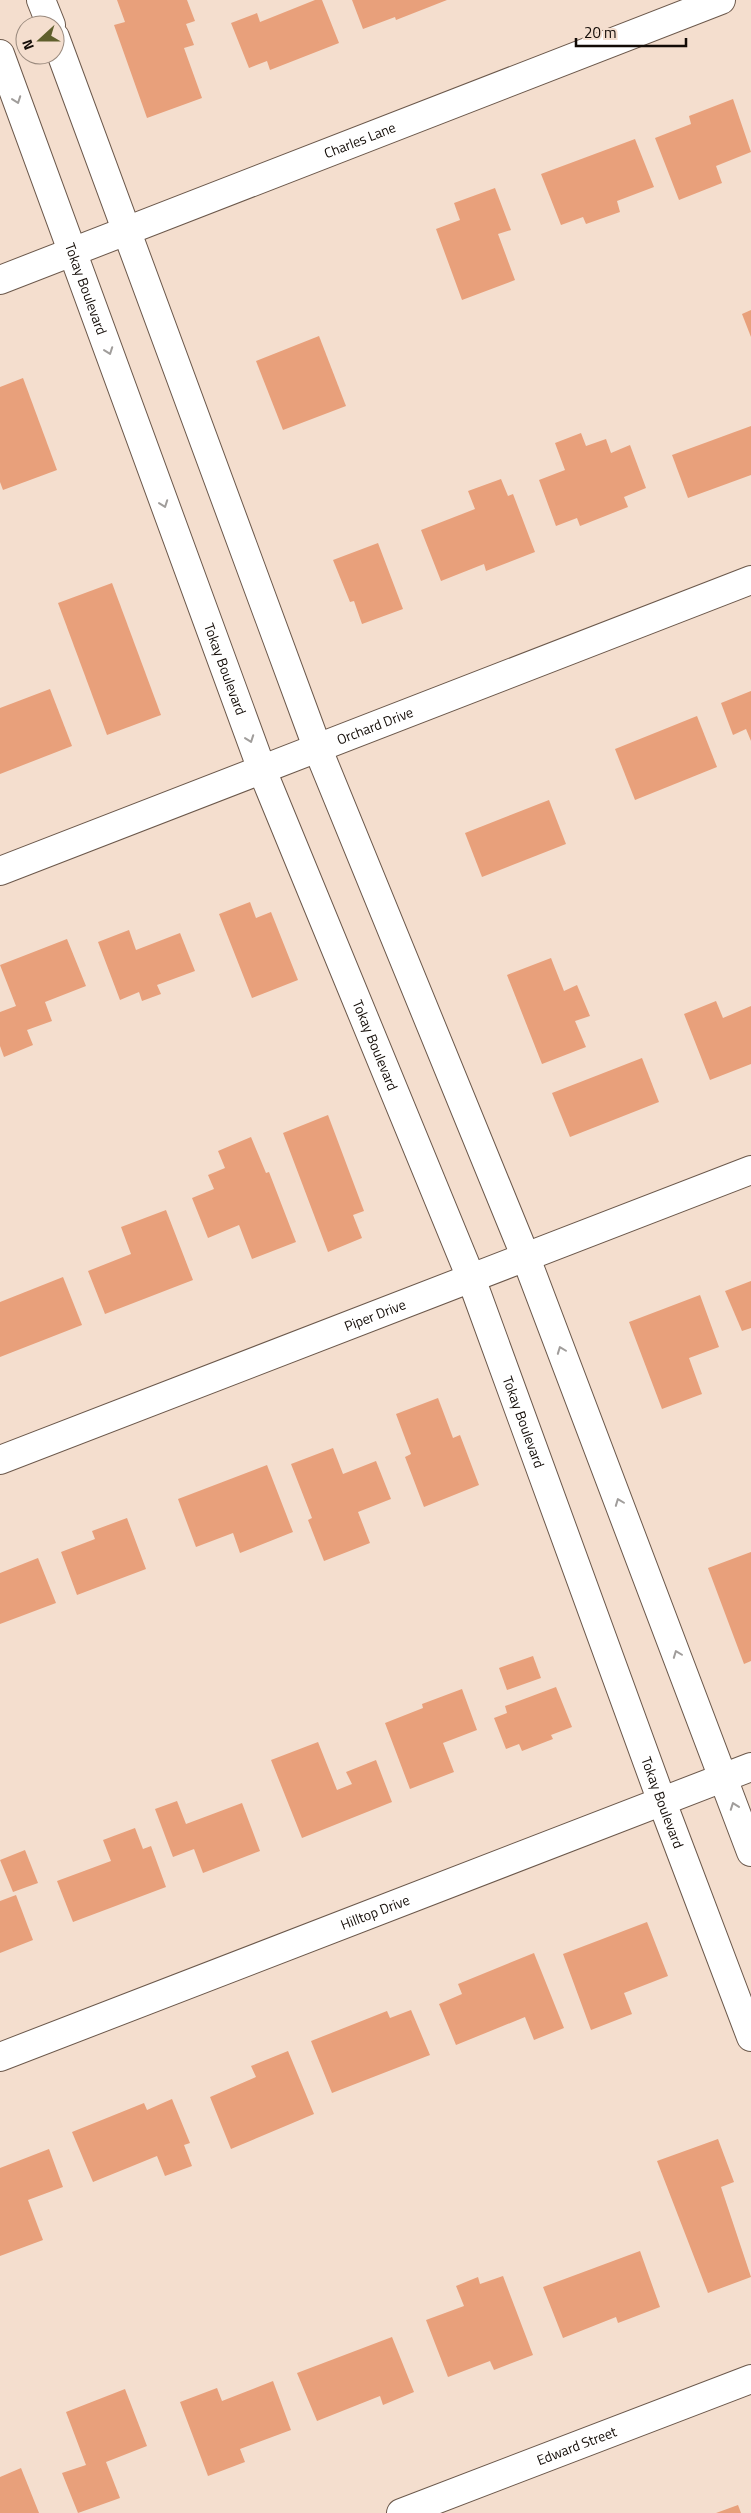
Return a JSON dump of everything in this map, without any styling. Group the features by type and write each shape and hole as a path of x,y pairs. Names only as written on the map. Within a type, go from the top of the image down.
{"street":[{"path":"41,0 46,15"},
{"name":"Charles Lane","path":"0,280 721,0"},
{"name":"Tokay Boulevard","path":"0,54 262,770 471,1278 662,1802 751,2037"},
{"path":"65,64 317,747 526,1258 751,1852"},
{"name":"Orchard Drive","path":"0,871 751,580"},
{"name":"Piper Drive","path":"0,1460 751,1170"},
{"name":"Hilltop Drive","path":"0,2057 751,1768"},
{"name":"Edward Street","path":"401,2513 751,2379"}],"building":[{"path":"117,0 187,0 195,21 186,24 194,45 184,48 202,98 147,118 114,25 125,22"},
{"path":"315,0 322,0 339,43 270,70 267,61 249,68 231,23 257,13 260,22"},
{"path":"352,0 447,0 396,20 395,17 363,29"},
{"path":"733,99 751,152 716,166 722,183 679,200 655,138 691,124 689,116"},
{"path":"635,139 654,187 617,201 620,212 586,224 583,217 561,225 541,174"},
{"path":"495,188 511,230 498,234 515,280 462,300 436,229 460,220 454,203"},
{"path":"751,310 751,337 742,314"},
{"path":"319,336 346,406 283,430 256,361"},
{"path":"23,378 57,470 3,490 0,482 0,387"},
{"path":"751,426 751,475 688,498 672,455"},
{"path":"581,433 586,446 606,439 611,453 630,445 646,488 624,497 628,507 580,526 577,518 556,526 539,480 565,470 555,443"},
{"path":"501,479 508,496 513,494 535,552 486,571 484,564 441,581 421,530 475,509 468,491"},
{"path":"378,543 403,609 362,624 354,601 350,602 333,560"},
{"path":"112,583 161,715 107,735 58,603"},
{"path":"50,689 72,746 0,774 0,708"},
{"path":"751,691 751,741 746,729 733,735 721,703"},
{"path":"697,716 717,767 635,800 615,749"},
{"path":"549,800 566,844 482,877 465,833"},
{"path":"250,902 256,918 271,912 298,980 252,998 219,914"},
{"path":"129,930 136,950 180,933 195,971 157,985 161,994 142,1001 139,992 120,1000 98,942"},
{"path":"67,939 86,986 45,1002 52,1021 27,1030 33,1045 4,1057 0,1046 0,1012 16,1006 0,965"},
{"path":"551,958 564,991 577,985 590,1016 575,1021 586,1047 542,1064 507,975"},
{"path":"716,1001 723,1018 751,1006 751,1064 710,1080 684,1014"},
{"path":"642,1058 659,1102 570,1137 552,1093"},
{"path":"328,1115 364,1211 353,1215 362,1238 328,1252 283,1133"},
{"path":"251,1137 266,1173 269,1172 296,1242 252,1259 239,1225 208,1238 192,1198 214,1189 208,1175 225,1168 218,1151"},
{"path":"166,1210 193,1280 105,1314 88,1271 131,1254 121,1227"},
{"path":"63,1277 82,1325 0,1357 0,1302"},
{"path":"751,1281 751,1328 742,1331 725,1291"},
{"path":"700,1295 719,1347 689,1358 702,1394 662,1409 629,1322"},
{"path":"438,1398 453,1438 460,1435 479,1485 424,1507 405,1457 411,1454 396,1414"},
{"path":"333,1448 343,1474 376,1461 391,1499 358,1512 370,1543 324,1561 308,1520 312,1518 291,1464"},
{"path":"267,1465 293,1532 240,1553 233,1533 196,1547 178,1499"},
{"path":"127,1518 146,1569 77,1595 61,1552 95,1539 92,1531"},
{"path":"751,1552 751,1661 744,1664 708,1568"},
{"path":"38,1558 56,1603 0,1624 0,1573"},
{"path":"533,1656 541,1678 507,1690 499,1668"},
{"path":"556,1687 572,1727 551,1735 553,1739 522,1751 519,1744 506,1749 494,1718 507,1713 505,1706"},
{"path":"462,1689 477,1730 443,1743 454,1772 410,1789 385,1723 423,1708 422,1704"},
{"path":"318,1742 337,1790 352,1784 346,1772 376,1760 392,1802 302,1838 271,1760"},
{"path":"177,1801 186,1824 242,1803 260,1851 203,1873 194,1849 173,1857 155,1809"},
{"path":"135,1828 143,1849 151,1846 166,1887 73,1922 57,1881 111,1861 103,1840"},
{"path":"25,1850 38,1883 13,1892 0,1860"},
{"path":"16,1895 33,1940 0,1953 0,1901"},
{"path":"647,1922 668,1976 624,1993 632,2014 591,2030 563,1954"},
{"path":"534,1953 564,2028 534,2040 525,2017 456,2045 439,2004 462,1994 458,1984"},
{"path":"411,2010 430,2055 332,2093 311,2041 387,2011 390,2018"},
{"path":"288,2051 314,2114 231,2149 210,2097 256,2077 251,2066"},
{"path":"172,2099 190,2143 184,2145 192,2166 165,2176 157,2156 93,2182 72,2132 144,2103 147,2110"},
{"path":"718,2139 734,2182 721,2187 751,2277 708,2293 657,2161"},
{"path":"49,2149 63,2187 28,2200 43,2240 0,2256 0,2168"},
{"path":"640,2251 660,2307 618,2323 616,2317 563,2338 543,2287"},
{"path":"503,2276 533,2355 494,2370 490,2361 448,2377 426,2320 464,2306 456,2286 478,2277 480,2284"},
{"path":"392,2337 414,2392 383,2405 380,2396 317,2421 297,2373"},
{"path":"273,2381 291,2430 240,2449 245,2462 208,2476 180,2402 217,2388 222,2401"},
{"path":"125,2389 147,2446 106,2462 120,2498 78,2513 62,2473 86,2465 66,2412"},
{"path":"21,2468 39,2513 0,2513 0,2477"},
{"path":"738,2505 741,2513 716,2513"}]}
